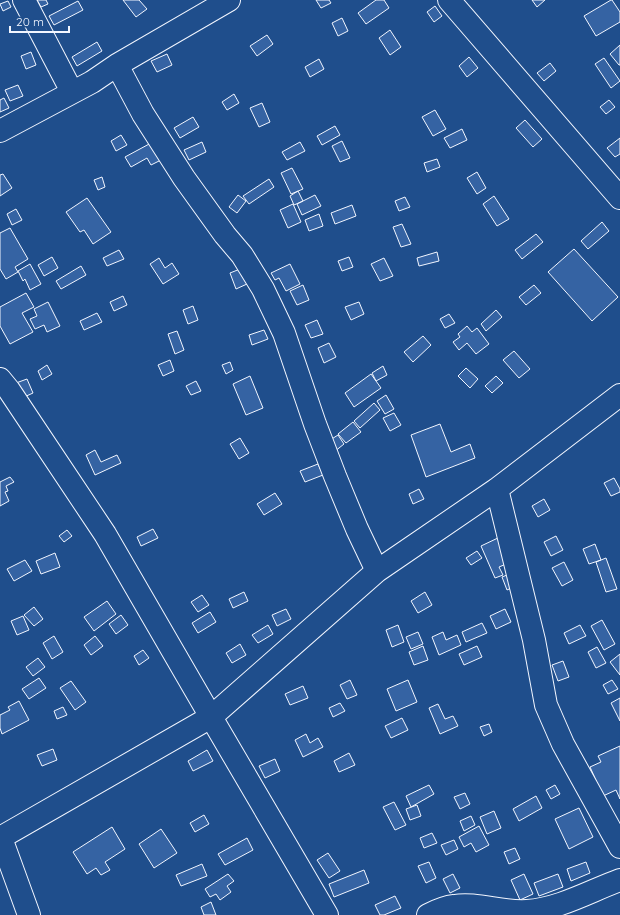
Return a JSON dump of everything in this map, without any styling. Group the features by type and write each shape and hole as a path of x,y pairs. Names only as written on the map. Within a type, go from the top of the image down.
{"street":[{"path":"24,0 72,92"},
{"path":"0,131 92,82 116,65 229,0"},
{"path":"449,0 620,198"},
{"path":"116,65 143,114 184,178 225,235 242,255 263,289 284,333 315,424 335,476 357,529 378,571"},
{"path":"0,379 10,390 105,534 210,717 327,915"},
{"path":"29,915 0,838 210,717 378,571 497,489 620,395"},
{"path":"497,489 534,640 546,705 563,744 620,847"},
{"path":"428,915 445,907 455,905 509,912 544,909 620,880"}],"building":[{"path":"37,0 46,0 48,4 41,7"},
{"path":"123,0 139,0 147,9 136,17"},
{"path":"316,0 329,0 331,3 321,8"},
{"path":"376,0 384,0 389,8 366,24 358,13"},
{"path":"532,0 545,0 537,7"},
{"path":"611,0 620,12 620,22 596,36 584,16"},
{"path":"8,1 11,7 3,11 0,4"},
{"path":"78,1 83,10 54,25 49,16"},
{"path":"435,6 442,16 434,22 427,12"},
{"path":"342,18 348,31 338,36 332,23"},
{"path":"390,30 401,47 390,55 379,38"},
{"path":"267,35 273,44 257,56 250,46"},
{"path":"97,42 102,51 77,66 72,57"},
{"path":"620,45 620,65 619,65 610,54"},
{"path":"31,52 36,65 26,69 21,56"},
{"path":"167,54 172,65 157,72 151,61"},
{"path":"469,57 478,68 467,77 459,66"},
{"path":"604,58 620,81 611,88 595,64"},
{"path":"319,59 324,69 310,77 305,67"},
{"path":"550,63 556,71 544,81 537,73"},
{"path":"18,85 23,96 10,101 5,90"},
{"path":"234,94 239,103 227,110 222,102"},
{"path":"4,98 9,108 0,112 0,100"},
{"path":"609,100 615,107 606,114 600,107"},
{"path":"262,103 270,122 259,127 250,108"},
{"path":"435,110 446,129 433,136 422,117"},
{"path":"193,117 199,127 180,138 174,128"},
{"path":"525,120 542,139 533,147 516,128"},
{"path":"335,126 340,135 322,145 317,136"},
{"path":"462,129 467,140 450,148 444,138"},
{"path":"121,135 127,145 116,151 111,141"},
{"path":"620,138 620,154 615,157 607,148"},
{"path":"342,141 350,158 340,162 332,146"},
{"path":"202,142 206,152 189,160 184,150"},
{"path":"300,142 305,151 287,160 282,152"},
{"path":"151,143 161,160 151,165 147,158 131,167 125,157"},
{"path":"437,159 440,167 427,172 424,163"},
{"path":"292,168 303,189 291,194 281,173"},
{"path":"477,172 486,188 477,194 467,178"},
{"path":"3,174 12,188 0,196 0,175"},
{"path":"102,177 105,187 98,190 94,180"},
{"path":"269,179 274,187 249,204 243,196"},
{"path":"298,191 303,201 294,205 290,196"},
{"path":"238,195 246,201 237,213 229,207"},
{"path":"315,195 321,206 302,215 297,204"},
{"path":"494,196 509,219 497,226 483,204"},
{"path":"405,197 410,207 399,211 395,201"},
{"path":"87,198 111,232 93,244 84,230 80,232 66,212"},
{"path":"293,204 301,222 288,228 280,210"},
{"path":"352,205 356,216 335,224 331,213"},
{"path":"16,209 22,220 12,225 7,214"},
{"path":"319,214 323,226 309,231 305,220"},
{"path":"602,222 609,231 588,249 581,241"},
{"path":"402,224 411,244 401,247 393,227"},
{"path":"10,228 28,259 15,267 18,272 6,279 0,269 0,233"},
{"path":"536,234 543,242 522,259 515,250"},
{"path":"574,249 618,297 592,321 548,272"},
{"path":"119,250 124,259 107,266 103,258"},
{"path":"437,252 439,261 419,266 417,258"},
{"path":"52,257 58,268 44,276 38,265"},
{"path":"349,257 353,267 342,271 338,261"},
{"path":"159,258 165,268 172,263 179,274 163,284 150,264"},
{"path":"384,258 393,276 380,281 371,264"},
{"path":"30,264 41,284 30,290 25,279 23,281 18,271"},
{"path":"290,264 300,284 286,291 279,278 275,280 271,273"},
{"path":"81,266 86,275 61,289 56,281"},
{"path":"240,269 247,284 236,289 230,273"},
{"path":"303,285 309,300 297,305 290,291"},
{"path":"534,285 541,293 526,305 519,297"},
{"path":"26,293 34,307 22,313 33,332 10,344 0,326 0,307"},
{"path":"123,296 127,305 114,311 110,302"},
{"path":"48,302 60,326 47,332 44,325 35,329 30,319 37,316 34,309"},
{"path":"359,302 364,314 351,320 345,307"},
{"path":"193,306 198,320 188,324 183,310"},
{"path":"496,310 502,317 486,331 481,324"},
{"path":"97,313 102,322 84,330 80,321"},
{"path":"449,314 455,323 445,328 440,319"},
{"path":"317,320 323,334 311,338 305,325"},
{"path":"467,326 472,332 477,328 489,344 476,354 467,343 459,350 453,342 460,337 458,334"},
{"path":"264,330 268,339 252,345 249,335"},
{"path":"177,331 184,350 175,354 168,334"},
{"path":"423,336 431,345 413,362 404,352"},
{"path":"329,343 336,357 324,363 318,348"},
{"path":"514,351 530,369 519,378 503,360"},
{"path":"170,360 174,371 163,376 158,365"},
{"path":"230,362 233,370 226,374 222,365"},
{"path":"47,365 52,374 42,380 38,371"},
{"path":"383,366 387,375 376,381 372,373"},
{"path":"466,368 478,379 470,388 458,376"},
{"path":"371,374 381,388 354,407 345,393"},
{"path":"250,376 263,408 246,415 233,384"},
{"path":"496,376 503,383 492,393 485,386"},
{"path":"27,379 33,393 22,398 16,383"},
{"path":"196,381 201,391 191,395 186,386"},
{"path":"386,395 394,409 385,414 377,401"},
{"path":"374,403 380,410 360,428 354,421"},
{"path":"394,413 401,425 390,431 383,418"},
{"path":"353,422 361,432 346,443 338,434"},
{"path":"440,424 451,452 470,444 475,458 426,477 411,435"},
{"path":"338,435 344,444 334,452 327,442"},
{"path":"240,438 249,453 239,459 230,444"},
{"path":"95,450 101,462 117,455 121,463 95,475 86,455"},
{"path":"318,464 323,475 305,482 300,471"},
{"path":"10,477 14,482 6,486 8,491 5,492 9,501 0,506 0,482"},
{"path":"614,478 620,492 611,496 604,483"},
{"path":"419,489 424,499 413,504 409,494"},
{"path":"275,493 282,504 264,515 257,504"},
{"path":"544,499 550,510 538,517 532,506"},
{"path":"153,529 158,538 141,546 137,537"},
{"path":"67,530 72,536 64,542 59,536"},
{"path":"556,536 563,550 551,556 544,542"},
{"path":"500,537 511,562 499,567 503,575 495,578 481,546"},
{"path":"595,544 601,560 589,564 583,549"},
{"path":"477,551 482,558 471,565 466,558"},
{"path":"55,553 60,567 41,574 36,561"},
{"path":"606,558 617,589 606,592 596,562"},
{"path":"25,560 32,571 14,581 7,569"},
{"path":"564,562 573,580 562,586 552,568"},
{"path":"512,573 518,585 507,590 502,577"},
{"path":"244,592 248,601 233,608 229,599"},
{"path":"425,592 432,605 418,613 411,601"},
{"path":"202,595 209,605 198,612 191,602"},
{"path":"107,601 116,614 94,631 84,617"},
{"path":"34,607 43,619 34,626 24,615"},
{"path":"286,609 291,619 277,626 272,615"},
{"path":"505,609 511,622 496,629 490,616"},
{"path":"210,612 216,622 198,633 192,623"},
{"path":"121,615 128,625 116,634 109,624"},
{"path":"23,616 29,630 17,635 11,621"},
{"path":"602,620 615,644 604,650 591,626"},
{"path":"482,623 487,633 466,642 462,632"},
{"path":"268,625 273,634 258,643 252,635"},
{"path":"398,625 404,642 392,647 386,630"},
{"path":"580,625 586,636 569,644 564,633"},
{"path":"418,632 423,644 411,649 406,637"},
{"path":"443,632 446,640 457,635 461,645 439,655 432,637"},
{"path":"54,636 63,652 52,659 43,643"},
{"path":"95,636 103,646 91,655 84,645"},
{"path":"240,644 246,655 232,663 226,653"},
{"path":"423,646 428,660 414,665 409,652"},
{"path":"477,646 482,657 464,665 459,654"},
{"path":"597,647 606,663 596,668 588,652"},
{"path":"143,650 149,658 139,665 134,656"},
{"path":"620,654 620,675 610,662"},
{"path":"38,658 45,667 33,676 26,667"},
{"path":"563,661 569,677 558,681 552,665"},
{"path":"39,678 46,688 29,699 22,689"},
{"path":"350,680 357,695 347,699 340,685"},
{"path":"408,680 417,702 396,711 387,689"},
{"path":"612,680 618,689 608,694 603,685"},
{"path":"71,681 86,702 75,710 60,688"},
{"path":"303,686 308,698 290,705 285,694"},
{"path":"620,698 620,721 611,703"},
{"path":"19,701 29,720 2,734 0,728 0,715 10,710 8,707"},
{"path":"340,703 345,711 333,717 329,708"},
{"path":"438,704 445,719 453,716 458,726 440,734 429,708"},
{"path":"63,707 67,715 57,719 54,711"},
{"path":"402,718 408,730 391,738 385,726"},
{"path":"489,724 492,732 484,736 480,727"},
{"path":"306,734 310,743 318,738 323,747 303,757 295,740"},
{"path":"620,746 620,799 616,790 603,796 590,767 601,762 598,756"},
{"path":"53,749 57,760 42,766 37,755"},
{"path":"207,750 213,761 193,771 188,761"},
{"path":"349,753 355,765 339,772 334,761"},
{"path":"275,759 280,771 265,778 259,766"},
{"path":"429,785 434,794 411,807 406,796"},
{"path":"555,785 560,794 551,799 546,790"},
{"path":"465,793 470,804 460,809 454,797"},
{"path":"536,796 542,808 519,821 513,809"},
{"path":"394,802 406,825 395,830 383,807"},
{"path":"417,805 421,816 410,820 406,809"},
{"path":"579,808 593,837 569,849 555,819"},
{"path":"494,811 501,828 487,834 480,817"},
{"path":"204,815 209,824 195,832 190,823"},
{"path":"471,816 475,825 464,831 460,821"},
{"path":"479,826 489,845 476,852 471,843 464,847 459,837"},
{"path":"112,827 125,849 105,862 110,870 101,875 96,868 87,874 73,852"},
{"path":"161,829 177,853 154,868 139,844"},
{"path":"432,833 437,843 424,848 420,838"},
{"path":"247,838 253,850 225,865 218,854"},
{"path":"454,840 458,849 446,855 441,845"},
{"path":"515,848 520,859 509,864 504,852"},
{"path":"328,853 340,871 329,878 317,860"},
{"path":"429,862 436,878 426,883 418,866"},
{"path":"586,862 590,873 571,881 567,869"},
{"path":"202,864 207,876 181,886 176,875"},
{"path":"364,870 369,883 334,897 329,884"},
{"path":"228,874 234,881 227,886 231,892 220,900 216,894 210,897 205,889"},
{"path":"453,874 460,888 450,893 443,879"},
{"path":"524,874 533,894 520,900 511,880"},
{"path":"558,874 563,887 539,896 534,883"},
{"path":"395,896 401,908 384,915 380,915 375,905"},
{"path":"211,902 216,915 204,915 201,907"}]}
